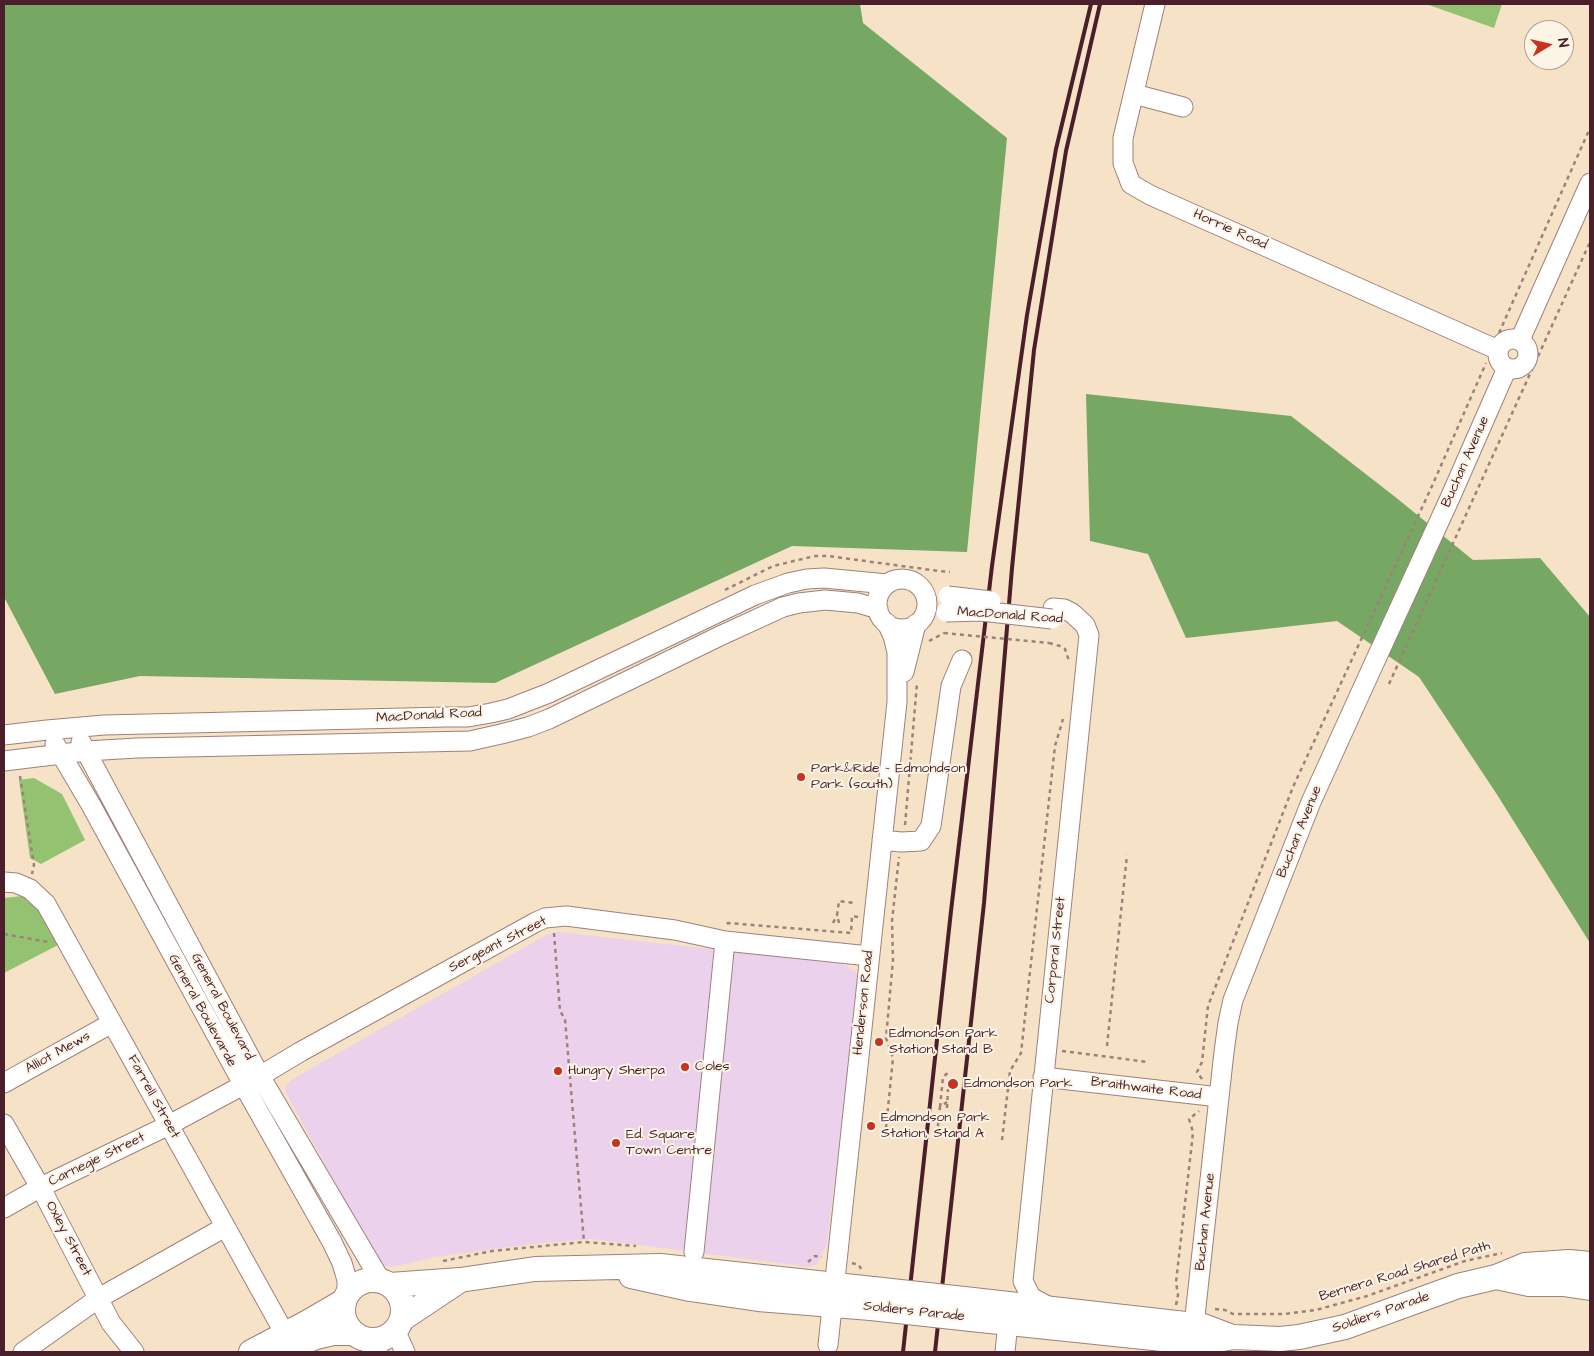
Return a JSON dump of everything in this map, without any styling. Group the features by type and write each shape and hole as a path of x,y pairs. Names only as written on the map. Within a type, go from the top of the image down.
{"main road":[{"name":"Soldiers Parade","path":"977,1307 1008,1322 1201,1343 1234,1337 1280,1339 1346,1327 1458,1286 1496,1277 1525,1265 1569,1262 1590,1264"},
{"name":"Soldiers Parade","path":"385,1283 460,1280 535,1269 660,1266 872,1299 977,1307 1053,1309 1203,1326 1234,1337"},
{"name":"Soldiers Parade","path":"1496,1277 1529,1284 1564,1284 1590,1288"},
{"path":"251,1352 282,1343 333,1333 367,1342 381,1340 390,1335 399,1325 403,1309 401,1300 396,1291 385,1283 371,1280 361,1282 353,1287 345,1298 282,1343"},
{"name":"Soldiers Parade","path":"399,1325 460,1280"},
{"path":"345,1298 342,1309 347,1326 367,1342"}],"street":[{"name":"Horrie Road","path":"1155,4 1124,138 1123,163 1131,184 1150,195 1496,348"},
{"path":"1133,99 1182,111"},
{"path":"1520,340 1582,223 1590,183"},
{"path":"1514,338 1520,340 1526,345 1529,353 1527,361 1522,367 1515,369 1507,368 1501,364 1496,348 1507,339 1514,338"},
{"name":"Buchan Avenue","path":"1194,1325 1219,1097 1228,1023 1233,1000 1311,802 1450,498 1507,368"},
{"name":"MacDonald Road","path":"4,736 74,727 468,716 508,709 549,694 755,595 788,583 824,578 887,584"},
{"path":"897,580 908,580 914,582 922,589 926,599 920,619 904,629 894,628 882,616 879,595 887,584 897,580"},
{"name":"MacDonald Road","path":"922,589 947,604 981,611 1052,613 1081,620"},
{"name":"MacDonald Road","path":"10,760 86,751 138,748 470,740 501,734 549,719 783,607 825,600 858,603 882,616"},
{"name":"MacDonald Road","path":"920,619 947,604"},
{"name":"Henderson Road","path":"828,1345 897,702 897,652 893,636 882,616"},
{"name":"Henderson Road","path":"897,702 920,619"},
{"name":"Corporal Street","path":"1022,1281 1089,650 1088,630 1081,620"},
{"path":"882,840 901,842 921,841 930,826 951,686 962,660"},
{"path":"468,716 470,740"},
{"name":"General Boulevard","path":"74,727 205,974 251,1080 385,1283"},
{"name":"General Boulevarde","path":"48,730 251,1080 339,1256 347,1280 345,1298"},
{"path":"4,882 16,883 30,888"},
{"name":"Farrell Street","path":"30,888 46,904 226,1227 282,1343"},
{"name":"Sergeant Street","path":"251,1080 536,922 553,916 675,930 726,941 869,956"},
{"path":"694,1252 726,941"},
{"name":"Alliot Mews","path":"4,1083 112,1023"},
{"name":"Braithwaite Road","path":"1043,1077 1219,1097"},
{"name":"Carnegie Street","path":"4,1208 40,1187 169,1125 251,1080"},
{"name":"Oxley Street","path":"4,1124 40,1187 112,1323 134,1352"},
{"path":"23,1352 100,1298 226,1227"},
{"path":"977,1307 1008,1294 1022,1281 1032,1297 1053,1309"},
{"path":"1005,1352 1008,1322"},
{"path":"399,1325 405,1352"}],"path":[{"path":"1197,1072 1202,1062 1208,1006 1293,787 1496,348 1590,128"},
{"path":"1389,684 1590,242"},
{"path":"717,594 773,566 815,556 828,556 950,572"},
{"path":"926,644 931,639 944,633 1049,643 1065,649 1069,659 1068,669"},
{"path":"886,1128 893,1058 886,1038 893,960 892,920 901,842 905,824 917,681"},
{"path":"1002,1140 1010,1071 1021,1054 1055,746 1063,717"},
{"path":"10,760 34,864 30,888"},
{"path":"1107,1046 1127,854"},
{"path":"839,923 837,915 838,901 854,903"},
{"path":"833,923 837,915"},
{"path":"553,916 560,1011 565,1019 584,1242"},
{"path":"726,941 728,923 850,933"},
{"path":"4,934 70,946"},
{"path":"1105,1056 1148,1062"},
{"path":"937,1134 943,1077 950,1072"},
{"path":"946,1108 948,1089"},
{"path":"940,1107 947,1102"},
{"path":"1176,1305 1178,1295 1176,1282 1193,1137 1192,1126 1188,1119"},
{"name":"Bernera Road Shared Path","path":"1225,1310 1233,1314 1285,1314 1316,1310 1367,1296 1465,1261 1507,1252"}],"shaded area":[{"name":"Ed. Square Town Centre","path":"558,932 843,964 856,972 858,982 827,1244 817,1264 810,1267 592,1239 532,1244 434,1257 393,1267 380,1265 287,1095 285,1087 291,1080 546,935"}],"green space":[{"path":"4,4 860,4 863,23 1007,138 967,552 792,546 495,683 140,676 55,694 4,597"},
{"path":"1426,4 1502,4 1494,28"},
{"path":"1086,394 1291,416 1473,560 1540,558 1590,617 1590,943 1496,793 1419,677 1337,621 1186,638 1148,554 1090,541"},
{"path":"34,778 62,794 85,840 41,864 30,858 19,780"},
{"path":"22,896 37,905 60,944 4,973 4,898"}],"railway":[{"path":"903,1352 951,911 992,566 1027,315 1056,149 1091,4"},
{"path":"935,1352 984,903 1012,568 1034,350 1066,151 1100,4"}],"place":[{"name":"Park&Ride - Edmondson Park (south)","path":"801,777"},
{"name":"Edmondson Park Station, Stand B","path":"879,1042"},
{"name":"Coles","path":"685,1067"},
{"name":"Hungry Sherpa","path":"558,1071"},
{"name":"Edmondson Park","path":"953,1084"},
{"name":"Edmondson Park Station, Stand A","path":"871,1126"},
{"name":"Ed. Square Town Centre","path":"616,1143"}]}
